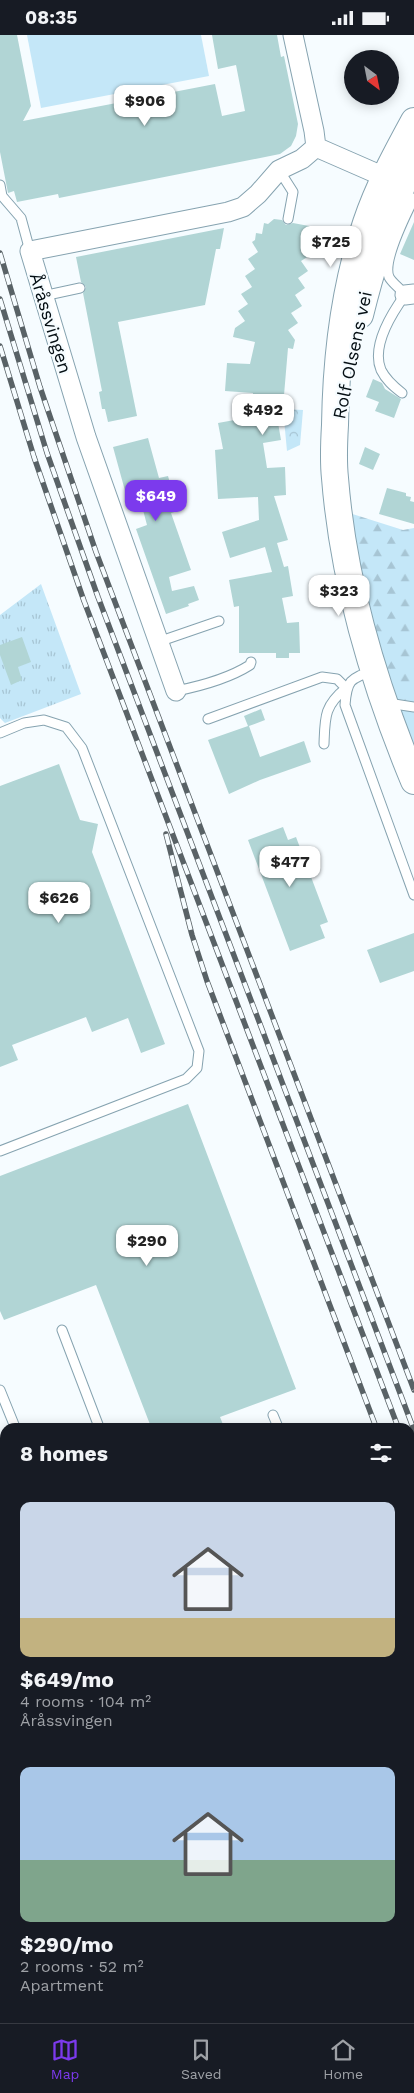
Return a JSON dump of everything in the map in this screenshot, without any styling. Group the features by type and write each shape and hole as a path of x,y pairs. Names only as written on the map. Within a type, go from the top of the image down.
{"main road":[{"name":"Rolf Olsens vei","path":"414,121 400,186 366,289 346,373 334,438 334,475 342,532 360,615 385,702 414,781"},
{"name":"Rolf Olsens vei","path":"400,186 414,160"}],"street":[{"path":"293,35 316,147 400,186"},
{"name":"Åråssvingen","path":"176,691 86,437 30,251 228,212 243,207 258,195 279,170 302,159 316,147"}],"lane":[{"path":"279,170 293,192 288,219"},
{"path":"0,185 2,196 21,218 30,251"},
{"path":"400,186 398,236 388,266 389,276 410,294 390,317 381,341 379,359 386,379 402,393"},
{"path":"43,296 80,288"},
{"path":"158,642 219,621"},
{"path":"176,691 195,687 240,672 250,665 251,662"},
{"path":"324,744 325,715 334,697 346,688 352,678 375,669"},
{"path":"208,719 322,677 337,679 346,688 345,705 414,895"},
{"path":"385,702 414,707"},
{"path":"0,733 24,723 44,720 66,727 82,748 199,1051 197,1068 186,1079 0,1151"},
{"path":"62,1330 97,1423"},
{"path":"0,1390 13,1423"},
{"path":"273,1415 276,1423"}],"green space":[{"path":"27,35 201,35 209,76 41,108"},
{"path":"283,409 303,410 300,445 287,451"},
{"path":"343,511 403,530 414,528 414,756 383,671"},
{"path":"41,584 81,694 5,723 0,718 0,615"}],"building":[{"path":"0,35 17,35 31,106 23,121 215,84 222,116 245,111 236,65 218,69 212,35 277,35 281,57 284,56 298,124 296,136 291,146 280,154 59,198 58,194 17,202 14,191 8,193 0,152"},
{"path":"274,219 282,220 286,225 293,223 309,226 305,243 311,244 310,251 312,254 301,261 308,271 298,278 305,288 295,295 302,306 291,313 298,323 288,330 295,340 293,349 288,348 284,395 273,394 281,440 263,443 267,468 285,467 286,495 274,496 288,540 277,543 284,567 288,566 293,596 282,598 287,623 299,622 300,653 289,653 289,658 276,658 276,653 239,653 239,606 234,607 229,580 272,572 265,547 230,558 222,532 259,520 258,497 218,499 215,450 223,449 218,423 251,417 253,393 225,391 227,363 250,364 255,342 233,337 235,328 245,321 238,311 248,304 241,294 252,287 245,276 255,269 248,259 258,252 252,242 255,240 256,233 262,234 264,223 268,224"},
{"path":"414,222 414,260 400,254"},
{"path":"224,228 220,249 216,249 205,305 118,322 137,416 108,422 105,409 102,409 99,392 102,391 83,293 86,287 81,282 76,257"},
{"path":"373,379 382,383 385,389 401,399 394,418 375,411 379,402 366,397"},
{"path":"148,438 159,478 168,476 178,511 171,513 191,570 169,577 172,591 194,586 199,600 188,604 189,606 166,614 136,529 147,525 139,495 127,498 113,447"},
{"path":"365,447 380,454 373,470 359,464"},
{"path":"387,488 406,493 406,496 411,497 410,501 414,502 414,524 379,514"},
{"path":"22,637 31,662 18,667 22,680 11,685 0,655 0,645"},
{"path":"261,709 265,720 249,726 260,757 304,741 311,762 260,780 229,794 208,740 248,726 244,716"},
{"path":"59,764 80,820 98,824 92,852 165,1044 141,1053 128,1018 92,1032 86,1017 12,1045 18,1060 0,1067 0,786"},
{"path":"283,827 288,840 296,837 328,922 320,925 325,938 290,951 248,840"},
{"path":"414,933 414,971 380,983 367,950"},
{"path":"188,1104 296,1389 220,1417 222,1423 149,1423 96,1285 4,1320 0,1311 0,1176"}],"railway":[{"path":"0,253 40,387 96,552 414,1390"},
{"path":"0,299 47,453 98,597 411,1423"},
{"path":"0,346 34,457 84,601 396,1423"},
{"path":"166,834 192,935 207,981 374,1423"}]}
